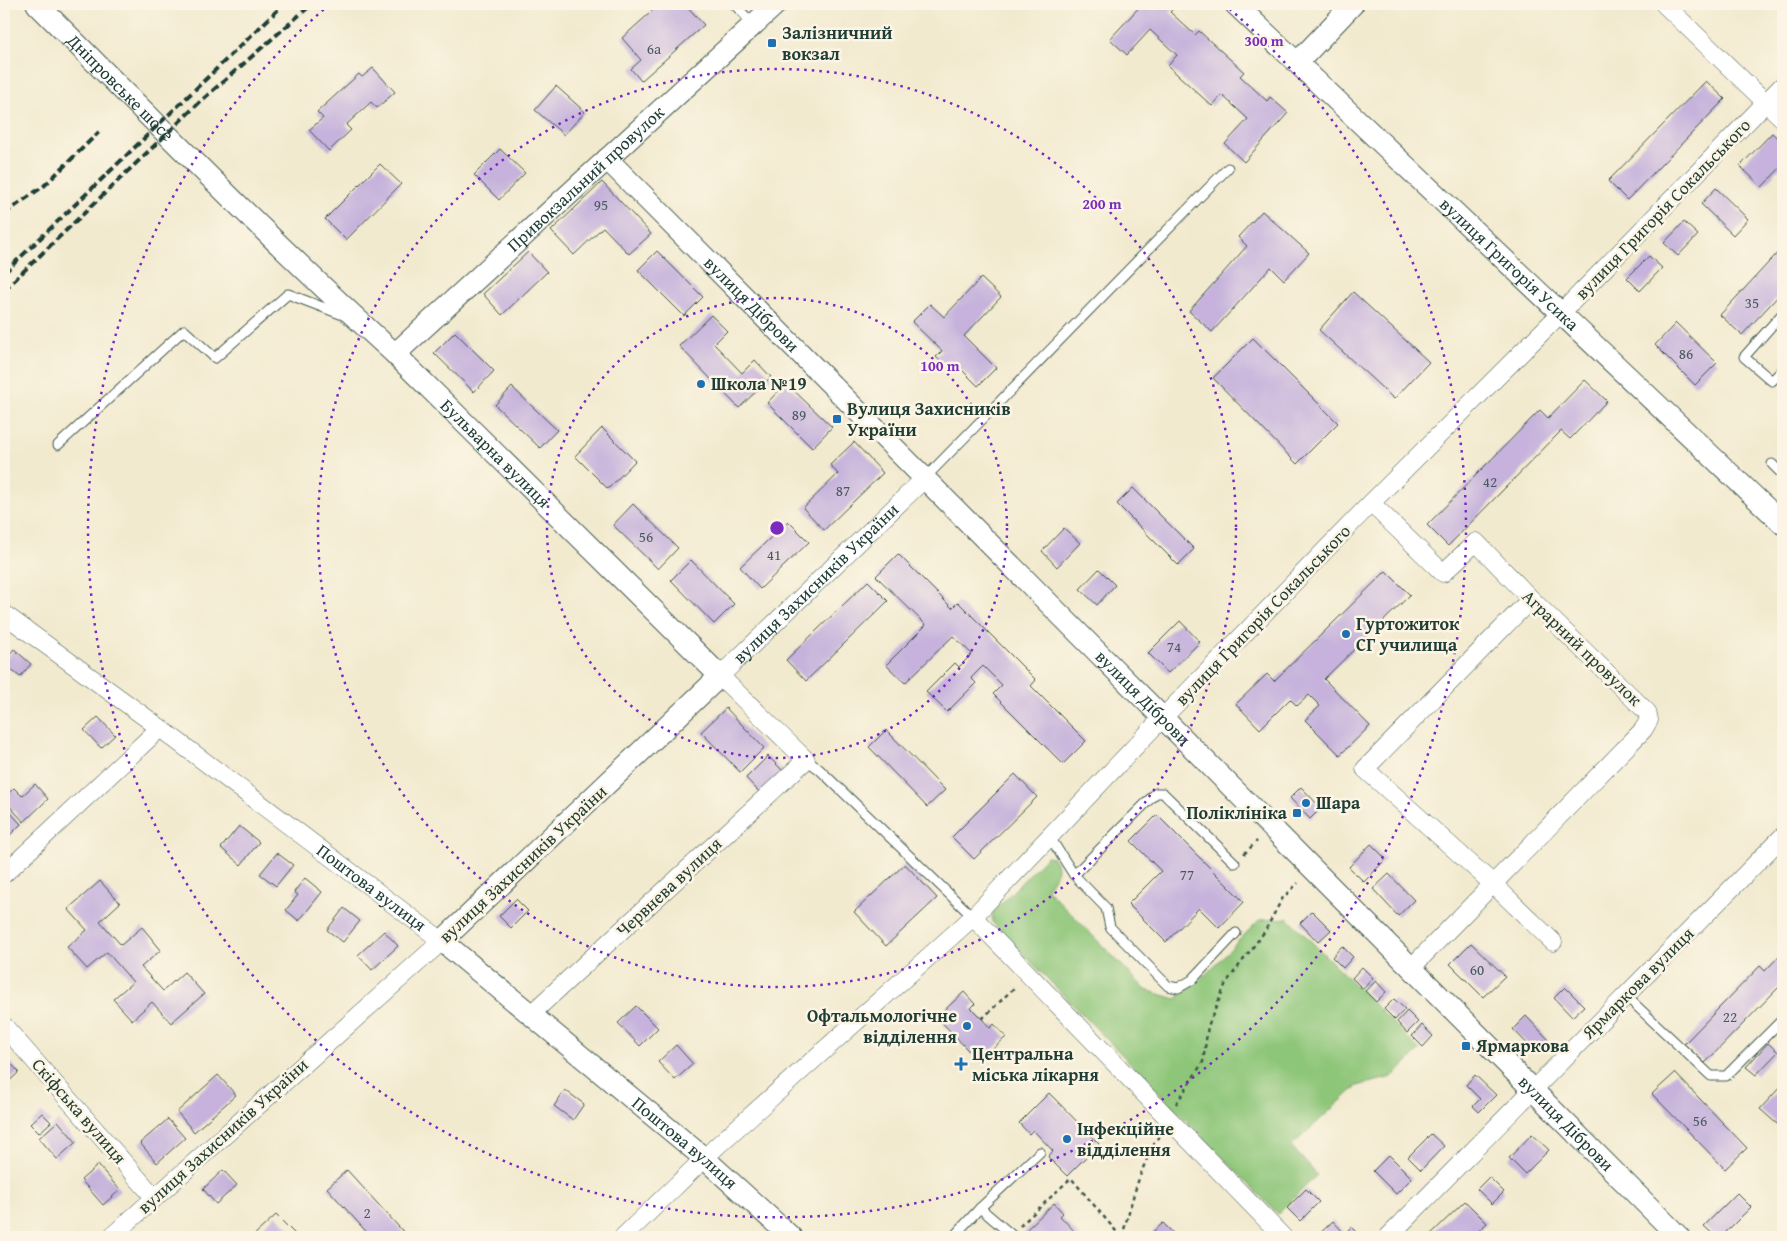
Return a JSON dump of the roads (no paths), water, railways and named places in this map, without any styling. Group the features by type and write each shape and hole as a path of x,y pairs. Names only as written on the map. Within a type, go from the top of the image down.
{"street":[{"name":"Дніпровське шосе","path":"37,4 183,149"},
{"name":"Привокзальний провулок","path":"395,354 776,4"},
{"name":"вулиця Григорія Усика","path":"1235,4 1783,524"},
{"path":"1298,62 1353,4"},
{"path":"1664,4 1783,119"},
{"name":"вулиця Григорія Сокальського","path":"622,1237 704,1158 972,917 1162,718 1372,503 1561,314 1783,84"},
{"name":"Бульварна вулиця","path":"183,149 395,354 806,760"},
{"name":"вулиця Діброви","path":"607,159 1679,1237"},
{"name":"вулиця Захисників України","path":"110,1237 442,941 924,479"},
{"name":"Аграрний провулок","path":"1372,503 1443,573 1476,542 1531,599 1647,712 1649,720 1643,730 1410,968"},
{"path":"1531,599 1365,769 1492,883 1553,942"},
{"name":"Поштова вулиця","path":"4,614 160,728 442,941 704,1158 791,1237"},
{"path":"4,874 160,728"},
{"name":"Червнева вулиця","path":"531,1014 806,760"},
{"name":"Ярмаркова вулиця","path":"1388,1237 1783,836"},
{"path":"972,917 1283,1237"},
{"name":"Скіфська вулиця","path":"4,1026 154,1197"}],"lane":[{"path":"734,4 753,24"},
{"path":"924,479 1228,168"},
{"path":"58,445 184,330 215,358 288,294 358,320"},
{"path":"1783,313 1744,357 1772,381 1783,369"},
{"path":"1772,464 1783,475"},
{"path":"806,760 819,769 972,917"},
{"path":"1074,875 1156,793 1163,793 1235,863"},
{"path":"1049,836 1074,875 1106,908 1110,927 1168,986 1178,988 1192,980 1236,933"},
{"path":"1626,996 1711,1076 1726,1076 1783,1019"},
{"path":"953,1237 980,1208 1040,1152"},
{"path":"980,1208 1013,1236"}],"railway":[{"path":"4,273 284,4"},
{"path":"4,290 202,100 312,4"},
{"path":"4,214 45,185 99,132"}],"place":[{"name":"Залізничний вокзал","path":"772,43"},
{"name":"Школа №19","path":"701,384"},
{"name":"Вулиця Захисників України","path":"837,419"},
{"name":"Гуртожиток СГ училища","path":"1346,634"},
{"name":"Шара","path":"1306,803"},
{"name":"Поліклініка","path":"1297,813"},
{"name":"Офтальмологічне відділення","path":"967,1026"},
{"name":"Ярмаркова","path":"1466,1046"},
{"name":"Центральна міська лікарня","path":"961,1064"},
{"name":"Інфекційне відділення","path":"1067,1139"}]}
